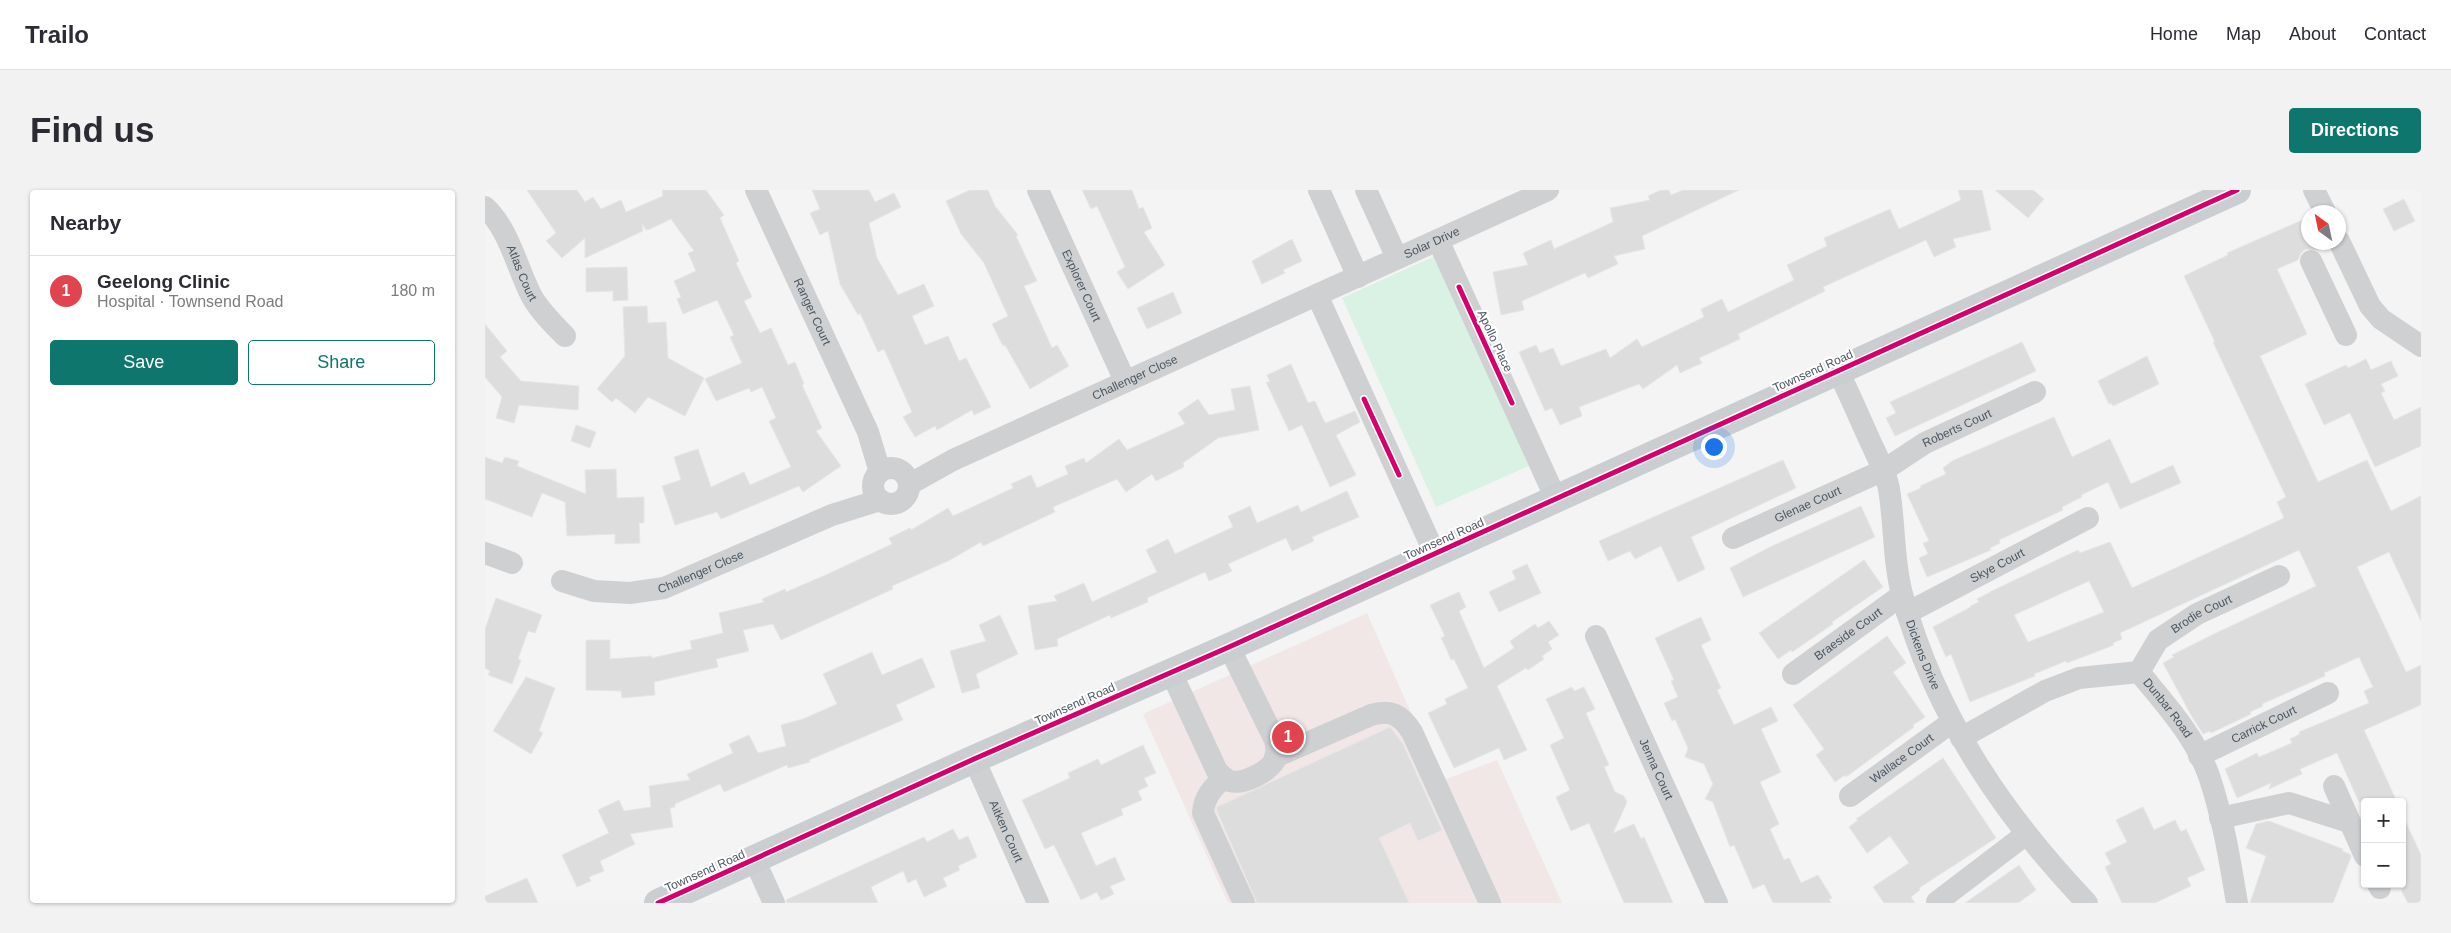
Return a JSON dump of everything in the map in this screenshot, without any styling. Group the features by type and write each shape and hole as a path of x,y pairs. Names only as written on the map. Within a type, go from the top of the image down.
{"main road":[{"name":"Townsend Road","path":"658,903 974,759 1435,554 2237,190"}],"street":[{"name":"Ranger Court","path":"756,190 889,480"},
{"name":"Explorer Court","path":"1038,190 1125,381"},
{"path":"1319,190 1358,276"},
{"path":"1365,190 1397,258"},
{"name":"Solar Drive","path":"1317,295 1548,190"},
{"path":"2314,190 2322,205"},
{"name":"Atlas Court","path":"485,207 496,220 533,297 546,316 565,336"},
{"name":"Apollo Place","path":"1438,240 1556,499"},
{"path":"2343,250 2370,306 2381,319 2421,346"},
{"path":"2311,261 2346,335"},
{"path":"2329,298 2360,285"},
{"name":"Challenger Close","path":"562,581 594,590 629,593 665,588 832,514 889,480 953,460 1317,295"},
{"path":"1317,295 1435,554"},
{"path":"2400,332 2421,322"},
{"name":"Dickens Drive","path":"1839,371 1883,470 1889,488 1896,567 1904,604 1930,676 1956,730 1993,791 2025,834 2087,903"},
{"name":"Roberts Court","path":"1883,470 1925,443 2035,392"},
{"name":"Glenae Court","path":"1733,538 1883,470"},
{"name":"Skye Court","path":"1904,604 2088,518"},
{"path":"485,553 512,563"},
{"name":"Brodie Court","path":"2139,672 2158,640 2197,614 2279,576"},
{"name":"Braeside Court","path":"1793,674 1904,604"},
{"name":"Jenna Court","path":"1595,636 1717,903"},
{"path":"1171,672 1217,771 1229,781 1240,782 1254,776 1270,766 1275,757 1275,740 1229,647"},
{"name":"Dunbar Road","path":"1956,730 2079,678 2139,672 2179,721 2209,776 2227,847 2237,903"},
{"name":"Carrick Court","path":"2199,756 2328,693"},
{"path":"1275,757 1382,711 1400,716 1412,732 1490,903"},
{"name":"Wallace Court","path":"1850,796 1956,730"},
{"name":"Aitken Court","path":"974,759 1038,903"},
{"path":"1224,778 1208,795 1203,804 1203,813 1244,903"},
{"path":"2334,786 2361,848"},
{"path":"2219,818 2289,803 2349,822"},
{"path":"1937,902 2025,834"},
{"path":"754,859 773,903"}],"shaded area":[{"path":"1367,613 1441,781 1497,760 1562,903 1228,903 1143,714"}],"green space":[{"path":"1435,256 1529,466 1436,507 1342,298"}],"building":[{"path":"527,190 577,190 585,202 593,197 601,209 621,200 626,212 663,196 662,190 706,190 724,215 720,218 739,261 736,263 752,297 744,301 760,333 771,328 788,365 795,362 804,384 802,385 822,428 816,431 841,466 803,492 799,486 721,519 717,512 675,525 662,486 681,480 674,457 698,449 711,487 744,472 750,485 791,467 769,421 776,418 762,387 751,392 749,388 716,401 705,379 742,363 730,337 734,335 717,300 683,314 677,299 681,297 674,281 696,271 688,253 694,251 671,219 648,230 645,229 642,223 643,231 585,258 585,238 562,258 546,241 556,233"},
{"path":"812,190 869,190 875,202 894,193 901,207 869,223 877,258 898,295 924,284 934,306 912,316 925,345 948,336 959,361 966,358 991,407 974,415 972,410 937,430 935,426 915,437 903,417 912,412 884,349 878,352 860,313 858,315 840,284 828,231 820,235 810,213 820,209"},
{"path":"970,190 988,190 995,206 1018,235 1016,236 1037,281 1024,286 1052,348 1057,345 1069,366 1030,389 1005,345 1003,346 992,324 1008,316 984,263 961,234 946,201"},
{"path":"1082,190 1132,190 1139,209 1143,207 1152,228 1144,232 1165,265 1128,289 1117,272 1125,267 1097,206 1091,209"},
{"path":"1661,190 1669,190 1671,195 1683,190 1739,190 1642,236 1645,249 1614,256 1618,264 1588,278 1585,273 1522,301 1524,310 1501,315 1493,272 1528,265 1523,253 1551,240 1554,249 1613,222 1610,208 1650,200 1648,196"},
{"path":"1958,190 1982,190 1991,230 1953,239 1956,247 1934,257 1926,240 1823,287 1825,291 1738,334 1740,339 1699,358 1702,363 1680,373 1677,365 1643,389 1639,384 1579,407 1582,416 1560,425 1552,408 1545,411 1519,352 1536,345 1540,353 1553,348 1561,366 1606,349 1610,358 1637,339 1642,347 1704,317 1701,309 1722,299 1728,312 1794,280 1787,265 1827,246 1824,238 1890,209 1899,229 1961,200"},
{"path":"1995,190 2033,190 2044,199 2028,218"},
{"path":"2404,199 2415,221 2394,231 2383,209"},
{"path":"2301,221 2301,250 2305,250 2298,260 2277,269 2307,334 2260,356 2318,482 2367,460 2391,511 2421,496 2421,621 2389,552 2357,567 2406,672 2421,665 2421,705 2364,730 2395,798 2361,798 2361,802 2359,802 2337,753 2300,769 2302,774 2269,789 2271,783 2237,798 2225,769 2257,753 2259,757 2292,743 2290,739 2300,734 2299,732 2369,703 2364,691 2373,687 2359,657 2324,673 2325,676 2262,704 2263,706 2250,712 2251,714 2211,733 2210,731 2203,734 2163,663 2174,657 2172,655 2316,586 2299,550 2120,633 2122,639 2113,643 2114,645 2067,663 2066,661 2034,674 2035,676 1970,702 1951,654 1946,657 1933,627 1979,602 1977,599 2078,550 2080,553 2110,542 2132,588 2284,518 2277,502 2286,497 2184,276 2228,255 2227,253","holes":["2089,581 2104,612 2028,642 2014,615"]},
{"path":"1292,239 1302,261 1283,270 1285,273 1262,284 1252,261"},
{"path":"627,267 628,300 613,301 613,291 586,292 586,268"},
{"path":"1173,292 1182,313 1147,329 1137,308"},
{"path":"647,306 648,323 666,322 668,358 704,378 685,416 648,397 635,413 616,398 612,402 597,389 625,356 623,307"},
{"path":"485,324 507,351 500,357 521,381 579,386 578,410 519,405 514,423 496,418 502,397 485,377"},
{"path":"2022,342 2036,371 1895,436 1886,418 1896,413 1890,402"},
{"path":"2147,356 2159,384 2113,406 2111,403 2109,404 2098,381"},
{"path":"2366,359 2371,370 2391,361 2398,376 2381,384 2385,391 2381,393 2394,420 2421,407 2421,446 2375,467 2350,413 2324,425 2305,384 2346,365 2348,368"},
{"path":"1291,364 1308,403 1315,401 1326,423 1355,411 1360,422 1336,435 1356,475 1330,487 1302,425 1289,431 1266,382 1270,382 1267,375"},
{"path":"1250,386 1259,430 1218,438 1183,463 1184,467 1156,481 1152,474 1126,492 1117,479 1053,507 1055,512 983,546 981,542 950,560 892,586 893,589 781,640 773,624 743,630 749,651 716,659 718,667 654,682 655,695 622,698 621,691 586,690 586,640 610,640 610,659 651,656 652,658 692,649 690,641 723,633 719,613 764,602 762,599 785,589 786,592 828,574 892,544 889,538 910,528 911,530 948,508 953,516 1013,488 1011,484 1031,475 1037,488 1068,474 1065,466 1084,458 1086,463 1119,439 1127,450 1185,424 1178,413 1198,399 1209,415 1235,410 1231,389"},
{"path":"2054,417 2072,457 2110,439 2131,484 2173,465 2181,483 2120,509 2108,482 2081,495 2082,497 2062,507 2063,510 1999,540 2000,543 1990,548 1991,550 1927,577 1919,558 1928,554 1923,543 1929,541 1907,494 1946,474 1943,468 1952,461"},
{"path":"576,425 596,432 590,448 571,441"},
{"path":"485,457 502,463 505,457 519,461 517,466 586,494 585,470 616,469 617,498 644,497 644,523 639,523 640,543 615,544 615,534 567,536 565,502 542,493 532,517 485,499"},
{"path":"1783,460 1796,488 1691,537 1705,569 1678,582 1661,546 1635,559 1630,551 1608,561 1599,541"},
{"path":"1347,491 1359,517 1312,537 1314,541 1292,551 1286,538 1228,564 1232,571 1209,581 1205,572 1147,598 1148,602 1111,618 1110,615 1057,639 1058,646 1035,650 1028,606 1057,601 1054,596 1084,583 1092,602 1157,572 1146,550 1168,539 1175,554 1233,527 1228,516 1250,506 1257,523 1298,505 1301,512"},
{"path":"1861,506 1875,537 1743,597 1730,568 1772,546"},
{"path":"1864,560 1883,587 1832,622 1833,624 1792,652 1791,650 1778,659 1759,633"},
{"path":"1527,564 1541,593 1499,612 1489,592 1516,579 1512,571"},
{"path":"1459,592 1466,607 1459,611 1484,668 1514,648 1510,641 1535,624 1538,628 1549,621 1559,635 1548,642 1552,649 1542,656 1544,659 1528,670 1526,668 1497,686 1527,750 1504,760 1499,748 1454,768 1428,713 1447,704 1445,699 1468,688 1454,659 1451,660 1441,638 1445,636 1430,605"},
{"path":"496,598 542,615 535,633 528,631 518,659 521,660 512,684 488,675 490,671 485,668 485,629"},
{"path":"1000,615 1018,654 976,674 980,688 962,693 950,651 986,641 979,625"},
{"path":"1701,617 1711,640 1701,645 1721,688 1717,690 1734,725 1771,707 1778,721 1761,729 1781,772 1760,782 1779,824 1770,829 1784,860 1789,858 1801,883 1818,875 1832,898 1829,899 1831,903 1773,903 1764,884 1753,889 1734,845 1730,847 1713,802 1705,799 1713,784 1704,764 1685,757 1688,748 1675,719 1672,721 1664,703 1678,697 1671,681 1674,680 1655,638"},
{"path":"1887,636 1906,663 1893,672 1925,717 1846,777 1845,775 1835,782 1816,755 1824,749 1793,705"},
{"path":"872,652 882,675 922,658 935,687 896,705 903,720 809,760 810,762 788,768 787,765 724,792 720,784 675,804 675,807 670,808 673,827 630,834 635,844 600,861 604,871 589,877 591,881 577,887 562,855 609,833 598,810 619,800 624,811 651,807 649,786 690,780 687,774 733,753 729,744 749,735 758,753 786,746 781,725 803,719 837,704 823,674"},
{"path":"526,677 555,688 539,731 543,733 531,754 493,731"},
{"path":"1572,687 1574,691 1584,687 1595,709 1586,713 1609,765 1604,767 1615,792 1624,796 1627,802 1613,833 1634,824 1641,839 1644,837 1673,903 1624,903 1589,823 1571,831 1556,797 1570,790 1550,745 1564,738 1546,699"},
{"path":"1390,727 1403,744 1442,830 1418,841 1410,823 1379,838 1409,903 1257,903 1217,811 1217,807"},
{"path":"1143,745 1156,773 1144,778 1148,786 1138,791 1142,800 1121,809 1123,815 1081,833 1096,866 1115,857 1125,880 1110,886 1114,894 1101,900 1097,892 1081,900 1054,845 1045,849 1022,800 1070,778 1068,773 1098,759 1101,765"},
{"path":"1943,758 1996,838 1919,888 1920,890 1911,897 1915,903 1884,903 1873,887 1909,863 1890,836 1867,853 1849,827 1858,820 1856,819"},
{"path":"2143,807 2154,830 2175,820 2181,832 2186,829 2205,870 2187,878 2191,886 2155,903 2122,903 2105,867 2111,864 2105,853 2127,842 2116,820"},
{"path":"2269,821 2343,849 2342,851 2350,854 2351,857 2333,903 2250,903 2266,856 2246,848 2256,824"},
{"path":"2406,823 2421,855 2421,903 2408,903 2402,888 2406,888"},
{"path":"953,829 959,840 968,836 977,857 958,866 960,870 943,878 947,886 924,897 916,879 908,883 903,871 871,887 878,903 787,903 786,900 924,837 927,842"},
{"path":"2019,865 2036,890 2018,903 1965,903"},
{"path":"527,878 538,903 485,903 485,896"}],"cycle path":[{"path":"658,903 974,759 1229,647 2237,190"},
{"path":"1459,287 1512,403"},
{"path":"1364,399 1399,475"}],"place":[{"name":"Geelong Clinic","path":"1288,737"}]}
